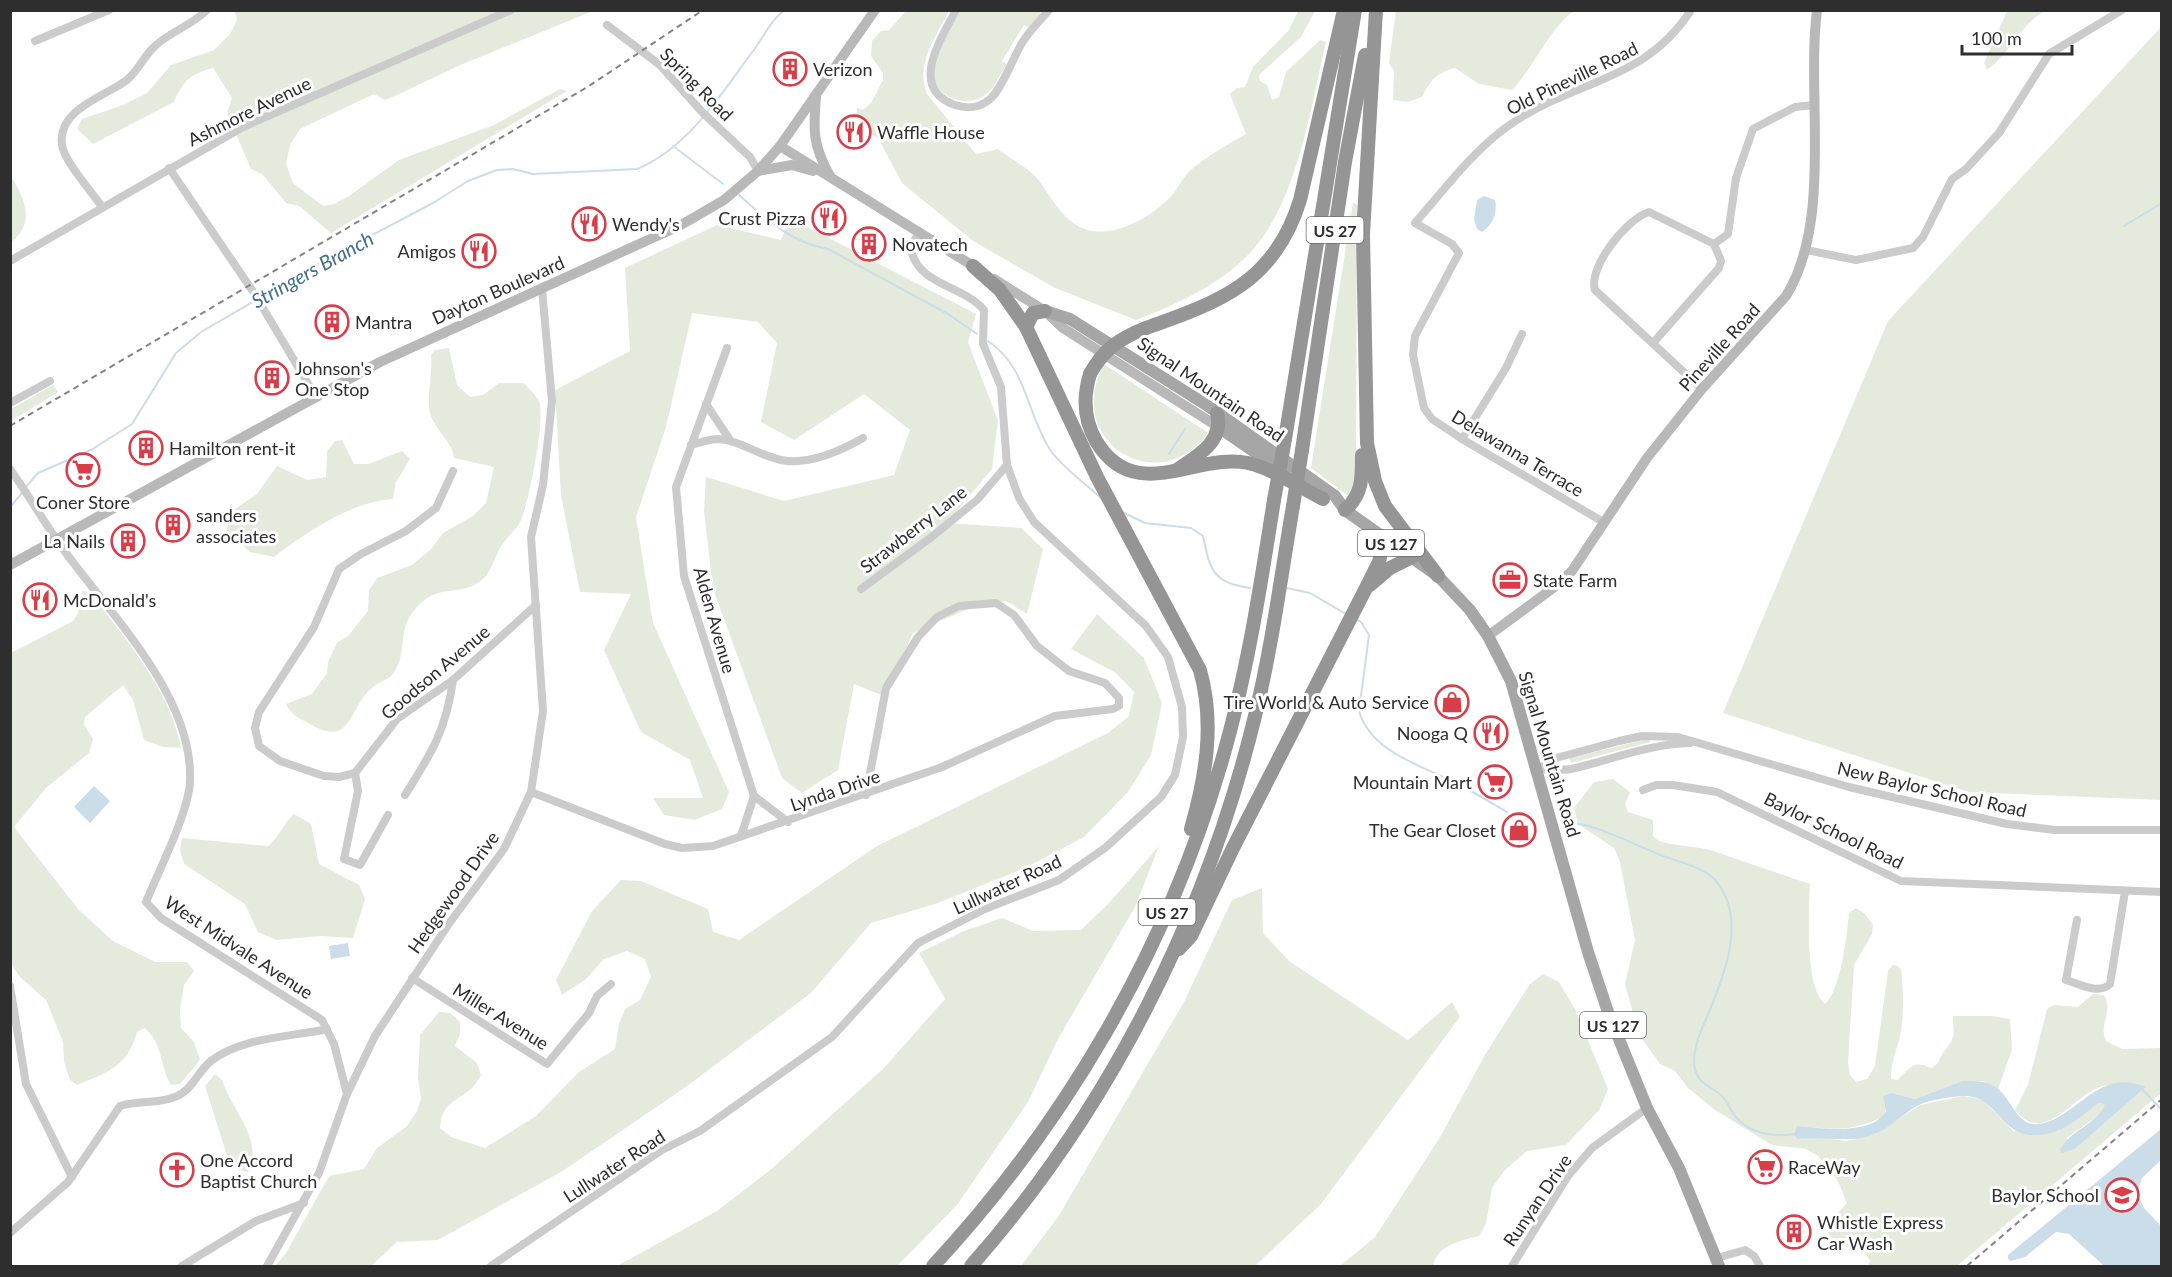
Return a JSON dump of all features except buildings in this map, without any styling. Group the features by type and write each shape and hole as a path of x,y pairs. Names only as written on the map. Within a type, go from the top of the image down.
{"highway":[{"path":"1323,499 1263,468 1248,463 1227,463 1174,472 1143,473 1119,464 1099,445 1088,422 1085,399 1090,374 1107,349 1119,339 1230,295 1256,275 1274,255 1290,226 1300,200 1344,10"},
{"name":"US 27","path":"933,1266 999,1190 1089,1062 1143,965 1187,864 1221,765 1251,644 1354,10"},
{"path":"1345,510 1356,498 1362,480 1365,183 1375,10"},
{"name":"US 27","path":"971,1266 1071,1137 1142,1018 1173,955 1232,801 1252,726 1269,646 1302,450 1345,162 1375,10"},
{"path":"973,266 1000,290 1026,327 1102,487 1200,670 1207,701 1207,750 1201,793 1187,842 1187,864"},
{"path":"1026,327 1033,313 1045,311"},
{"path":"1364,363 1367,443 1375,481 1394,521 1438,576"},
{"path":"1174,472 1206,449 1220,428 1217,413"},
{"path":"1173,955 1191,936 1233,848 1366,588 1378,562 1383,537"},
{"path":"1366,588 1390,568 1412,557"}],"main road":[{"name":"Dayton Boulevard","path":"10,565 415,344 542,289 701,215 724,200 758,171 780,146 875,10"},
{"name":"Pineville Road","path":"1488,636 1553,588 1572,571 1647,458 1702,389 1786,296 1795,282 1806,250 1812,213 1817,10"},
{"path":"816,96 814,136 816,150 830,177"},
{"name":"Signal Mountain Road","path":"780,146 920,231 1045,311 1063,328 1220,428 1323,499"},
{"path":"758,171 792,165 830,177"},
{"name":"Signal Mountain Road","path":"1045,311 1070,319 1217,413 1335,496 1345,510 1438,576 1470,610 1488,636 1511,681 1538,769 1588,952 1608,1012 1647,1108 1679,1168 1718,1262"},
{"name":"US 127","path":"1323,499 1345,510"}],"street":[{"path":"34,41 109,10"},
{"path":"102,207 65,154 62,144 69,120 78,111 127,80 138,70 154,46 207,10"},
{"name":"Ashmore Avenue","path":"10,261 243,127 512,10"},
{"path":"956,10 932,58 929,70 931,84 939,95 951,104 968,108 992,96 1023,40 1048,10"},
{"name":"Old Pineville Road","path":"1415,222 1487,143 1510,124 1580,87 1634,67 1671,38 1691,10"},
{"path":"1806,250 1856,260 1913,248 1923,237 1952,179 1966,169 1999,133 2049,54 2122,10"},
{"name":"Spring Road","path":"607,25 660,65 750,157 758,171"},
{"path":"1714,244 1728,234 1736,178 1753,129 1795,107 1814,105"},
{"path":"169,168 254,293 315,397"},
{"path":"1653,343 1719,268 1721,261 1714,244 1649,212 1630,221 1598,265 1595,290 1702,389"},
{"name":"Delawanna Terrace","path":"1415,222 1452,244 1460,253 1415,336 1413,355 1424,408 1432,419 1462,439 1605,523"},
{"name":"Lullwater Road","path":"491,1266 662,1150 700,1131 832,1037 918,943 985,909 1059,880 1114,841 1140,818 1168,787 1181,757 1182,707 1168,657 1146,627 1034,522 1019,498 1007,465 1001,387 983,344 984,310 976,300 922,272 915,263 911,248 920,231"},
{"name":"Hedgewood Drive","path":"267,1266 319,1173 347,1094 375,1036 412,978 504,849 531,792 543,711 531,537 543,485 552,401 542,289"},
{"path":"1462,439 1506,368 1522,333"},
{"name":"Alden Avenue","path":"727,348 676,488 684,576 754,796"},
{"path":"10,403 50,381"},
{"path":"706,404 719,428 731,441"},
{"path":"691,445 716,439 731,441 771,458 790,461 817,457 847,447 863,438"},
{"name":"Strawberry Lane","path":"861,589 977,500 1007,465"},
{"path":"10,469 57,540"},
{"path":"388,815 360,865 344,859 358,790 355,773 339,777 324,776 303,770 266,753 255,737 256,720 276,683 314,627 339,569 361,554 406,531 436,508 453,471"},
{"name":"West Midvale Avenue","path":"57,540 152,667 167,694 187,741 190,783 182,812 146,902 160,918 322,1020 334,1044 347,1094"},
{"name":"Lynda Drive","path":"531,792 646,837 682,848 713,846 788,822 866,795 942,767 1055,716 1113,709 1119,706 1119,698 1105,683 1069,671 1037,646 1014,615 996,603 959,606 938,617 918,637 886,688 866,795"},
{"name":"Goodson Avenue","path":"355,773 398,719 453,680 536,605"},
{"path":"405,795 435,748 450,704 453,680"},
{"name":"New Baylor School Road","path":"1538,769 1556,758 1642,736 1678,736 1849,787 2007,824 2055,830 2162,830"},
{"name":"New Baylor School Road","path":"1538,769 1569,769 1670,743 1701,743"},
{"name":"Baylor School Road","path":"1643,790 1656,785 1674,785 1717,792 1901,880 2162,892"},
{"path":"741,836 754,796 788,822"},
{"path":"2077,920 2066,980 2095,989 2105,989 2110,984 2125,891"},
{"name":"Miller Avenue","path":"412,978 547,1064 589,1013 597,996 611,984"},
{"path":"10,986 26,1084 72,1177"},
{"path":"10,1233 72,1177 120,1106 132,1102 176,1097 190,1088 211,1060 234,1048 327,1029"},
{"name":"Runyan Drive","path":"1512,1266 1568,1176 1592,1148 1647,1108"},
{"path":"182,1266 256,1221 304,1203"},
{"path":"1718,1262 1745,1250 1754,1256 1760,1266"}],"shaded area":[{"path":"1396,10 1574,11 1549,38 1512,90 1479,84 1455,68 1435,78 1422,97 1408,102 1393,100 1394,71 1389,63"},
{"path":"235,11 593,11 458,66 395,96 385,100 374,94 300,129 290,145 286,164 293,183 323,206 334,204 349,196 399,160 494,125 560,89 567,91 331,233 299,206 286,203 263,175 251,169 227,113 232,98 213,68 188,79 174,102 93,144 77,129 82,119 123,105 147,93 171,65 214,50 230,34 237,20"},
{"path":"906,11 949,11 925,62 924,83 927,94 976,154 998,149 1037,178 1056,206 1076,225 1101,232 1128,226 1153,212 1173,194 1184,177 1198,164 1246,134 1230,94 1237,88 1245,87 1253,67 1289,30 1298,11 1315,11 1301,37 1259,75 1260,81 1267,85 1272,100 1279,97 1286,72 1320,40 1326,42 1300,154 1279,209 1249,254 1224,276 1182,301 1136,320 1055,288 973,241 902,183 878,138 868,133 856,118 857,108 863,110 871,103 883,80 883,73 871,56 872,41 881,31 889,30"},
{"path":"960,11 1042,11 1030,28 1024,25 1002,61 1007,64 992,88 985,95 970,101 954,99 946,95 940,90 934,75 939,50"},
{"path":"2007,11 2045,11 2029,23 2002,56 1987,70 1984,63"},
{"path":"2161,27 2161,800 1969,792 1723,713 1888,321"},
{"path":"11,176 24,202 26,219 19,235 11,242"},
{"path":"1353,202 1357,205 1356,484 1351,498 1311,468"},
{"path":"790,218 976,314 968,342 998,421 992,469 947,523 1021,528 1043,549 1027,614 1006,601 968,609 913,633 884,696 854,684 838,770 802,793 782,778 713,589 704,511 706,477 784,501 894,475 910,430 864,394 794,440 761,422 777,343 758,322 692,313 666,427 636,517 653,623 729,792 722,809 694,820 664,815 653,798 703,798 690,760 641,732 604,650 631,594 580,592 561,495 555,390 630,351 625,268 717,225 781,240"},
{"path":"449,348 457,385 470,397 483,395 499,383 524,383 539,401 541,410 539,440 522,518 503,544 483,579 465,588 430,596 421,603 412,613 405,627 401,655 394,673 364,696 342,729 334,732 324,730 296,716 286,704 312,694 327,673 328,662 337,643 348,636 368,611 369,590 377,578 412,565 431,549 443,533 473,516 486,503 494,467 454,458 450,446 430,413 431,355 435,350"},
{"path":"1104,364 1208,433 1188,453 1166,462 1143,461 1122,453 1106,438 1096,418 1094,392"},
{"path":"53,385 58,392 11,421 11,409"},
{"path":"342,440 354,464 369,464 402,451 410,459 396,482 393,499 377,501 345,512 315,528 274,557 250,552 226,530 235,509 257,494 277,466 307,480 326,477 327,451 335,441"},
{"path":"82,591 88,592 89,604 100,606 125,637 149,673 169,710 181,748 163,747 144,740 133,700 123,685 85,717 84,725 93,739 89,753 46,788 14,827 78,909 113,941 155,962 187,962 194,971 184,985 180,1010 181,1028 194,1042 200,1060 180,1084 171,1085 155,1042 145,1028 137,1032 128,1053 115,1067 77,1085 70,1080 64,1062 63,1042 46,1000 19,976 11,963 11,653 73,621 78,613"},
{"path":"1097,614 1144,658 1162,703 1151,755 1128,792 1084,837 1025,868 935,904 871,923 811,993 683,1089 561,1172 438,1240 397,1242 371,1266 275,1266 286,1253 329,1176 364,1169 377,1148 407,1126 417,1111 421,1098 418,1079 420,1035 439,1012 450,1013 460,1022 460,1034 455,1046 477,1063 481,1075 476,1084 445,1109 440,1128 451,1137 485,1148 536,1116 579,1072 615,1049 619,1024 625,1009 640,1000 651,977 645,959 627,951 604,959 586,979 562,995 556,980 592,911 621,880 641,881 708,909 713,932 739,940 877,846 1108,733 1129,716 1134,692 1116,673 1071,649"},
{"path":"1651,738 1650,742 1571,763 1569,758"},
{"path":"1613,779 1630,792 1625,804 1628,812 1653,820 1653,836 1659,841 1707,849 1810,884 1811,966 1818,995 1825,1004 1831,997 1839,975 1849,913 1856,908 1865,914 1873,925 1872,934 1854,965 1848,1063 1850,1075 1856,1082 1867,1079 1875,1066 1888,971 1892,966 1896,965 1901,969 1903,1016 1891,1079 1898,1080 1913,1066 1931,1068 1938,1063 1953,1037 1953,1016 1991,1016 2010,1019 2012,1050 1998,1089 1983,1081 1962,1081 1915,1099 1892,1093 1883,1117 1851,1127 1798,1126 1798,1139 1817,1137 1846,1141 1876,1134 1920,1105 1963,1096 1983,1100 2013,1131 2058,1131 2099,1103 2106,1105 2101,1114 2066,1138 2075,1149 2146,1087 2103,1086 2081,1098 2059,1115 2048,1121 2037,1123 2026,1120 2015,1110 2028,1085 2047,1009 2054,1005 2078,1007 2093,994 2104,995 2107,1001 2104,1029 2106,1041 2122,1049 2161,1048 2161,1093 1957,1266 1868,1266 1870,1261 1865,1253 1832,1242 1826,1226 1847,1203 1837,1179 1818,1156 1806,1149 1772,1145 1715,1110 1688,1088 1675,1071 1660,1064 1643,1040 1625,984 1635,940 1620,862 1614,848 1578,824 1574,808 1594,782"},
{"path":"294,814 311,824 319,864 359,885 365,899 353,938 321,936 276,940 258,932 245,904 184,864 180,850 182,838 268,846"},
{"path":"1159,846 1135,907 1058,1039 1028,1102 957,1205 897,1266 617,1266 717,1211 769,1171 883,1069 945,999 919,953 964,931 1002,918 1033,931 1081,930 1109,903"},
{"path":"1262,888 1263,933 1289,961 1408,1040 1452,1002 1460,1017 1321,1204 1255,1266 1021,1266 1058,1217 1184,1002 1232,900"},
{"path":"1543,974 1559,982 1576,1011 1608,1089 1600,1109 1566,1145 1527,1151 1505,1170 1492,1188 1486,1224 1479,1236 1445,1248 1433,1266 1340,1266 1375,1237 1439,1139 1486,1053 1530,984"},
{"path":"215,1074 222,1080 250,1137 252,1160 248,1172 231,1168 205,1086"}],"water":[{"path":"1484,196 1495,200 1496,209 1492,222 1482,232 1477,229 1474,219 1477,200"},
{"path":"94,786 110,801 90,823 74,807"},
{"path":"348,943 350,956 331,959 329,946"},
{"path":"1962,1081 1980,1081 1993,1085 2002,1092 2024,1121 2037,1124 2051,1121 2100,1089 2113,1084 2129,1082 2146,1087 2075,1149 2062,1153 2060,1150 2070,1137 2096,1118 2105,1105 2099,1103 2062,1129 2038,1135 2023,1134 2012,1128 1986,1103 1975,1097 1962,1096 1922,1104 1886,1128 1866,1137 1798,1139 1794,1135 1797,1126 1845,1129 1870,1124 1886,1111 1883,1096 1892,1093 1915,1099"},
{"name":"Baylor School","path":"2161,1129 2161,1160 2142,1178 2137,1194 2144,1208 2161,1226 2161,1266 2104,1266 2069,1234 2056,1232 2025,1257 2011,1261 2008,1259 2008,1255"}],"waterway":[{"name":"Stringers Branch","path":"25,488 38,473 91,450 132,424 176,353 201,332 323,261 433,203 468,181 497,170 513,169 533,174 637,169 656,159 673,147 704,116 773,22 785,10"},
{"path":"673,146 723,184"},
{"path":"739,195 769,221 791,236 828,249 948,314 977,334"},
{"path":"2124,226 2162,203"},
{"path":"988,341 1011,364 1051,451 1068,470 1101,498"},
{"path":"1169,454 1185,429"},
{"name":"Stringers Branch","path":"10,507 22,493"},
{"path":"1122,512 1145,523 1191,528 1203,536 1211,566 1220,578 1237,586 1250,588"},
{"path":"1287,588 1310,593 1346,614"},
{"path":"1355,619 1361,622 1369,635 1359,711 1374,737 1398,756 1461,785 1507,812"},
{"path":"1578,824 1597,829 1692,866 1706,872 1716,881 1725,896 1732,929 1721,981 1698,1039 1695,1069 1701,1080 1725,1099 1733,1113 1747,1127 1766,1134 1797,1134"},
{"name":"Stringers Branch","path":"2143,1090 2162,1110"}],"railway":[{"path":"10,426 589,86 703,10"},
{"path":"1967,1266 2162,1099"}],"place":[{"name":"Verizon","path":"790,69"},
{"name":"Waffle House","path":"854,132"},
{"name":"Crust Pizza","path":"829,218"},
{"name":"Wendy's","path":"589,224"},
{"name":"Novatech","path":"869,244"},
{"name":"Amigos","path":"479,251"},
{"name":"Mantra","path":"332,322"},
{"name":"Johnson's One Stop","path":"272,378"},
{"name":"Hamilton rent-it","path":"146,448"},
{"name":"Coner Store","path":"83,470"},
{"name":"sanders associates","path":"173,525"},
{"name":"La Nails","path":"128,541"},
{"name":"State Farm","path":"1510,580"},
{"name":"McDonald's","path":"40,600"},
{"name":"Tire World & Auto Service","path":"1452,702"},
{"name":"Nooga Q","path":"1491,733"},
{"name":"Mountain Mart","path":"1495,782"},
{"name":"The Gear Closet","path":"1519,830"},
{"name":"RaceWay","path":"1765,1167"},
{"name":"One Accord Baptist Church","path":"177,1170"},
{"name":"Baylor School","path":"2122,1195"},
{"name":"Whistle Express Car Wash","path":"1794,1232"}]}
